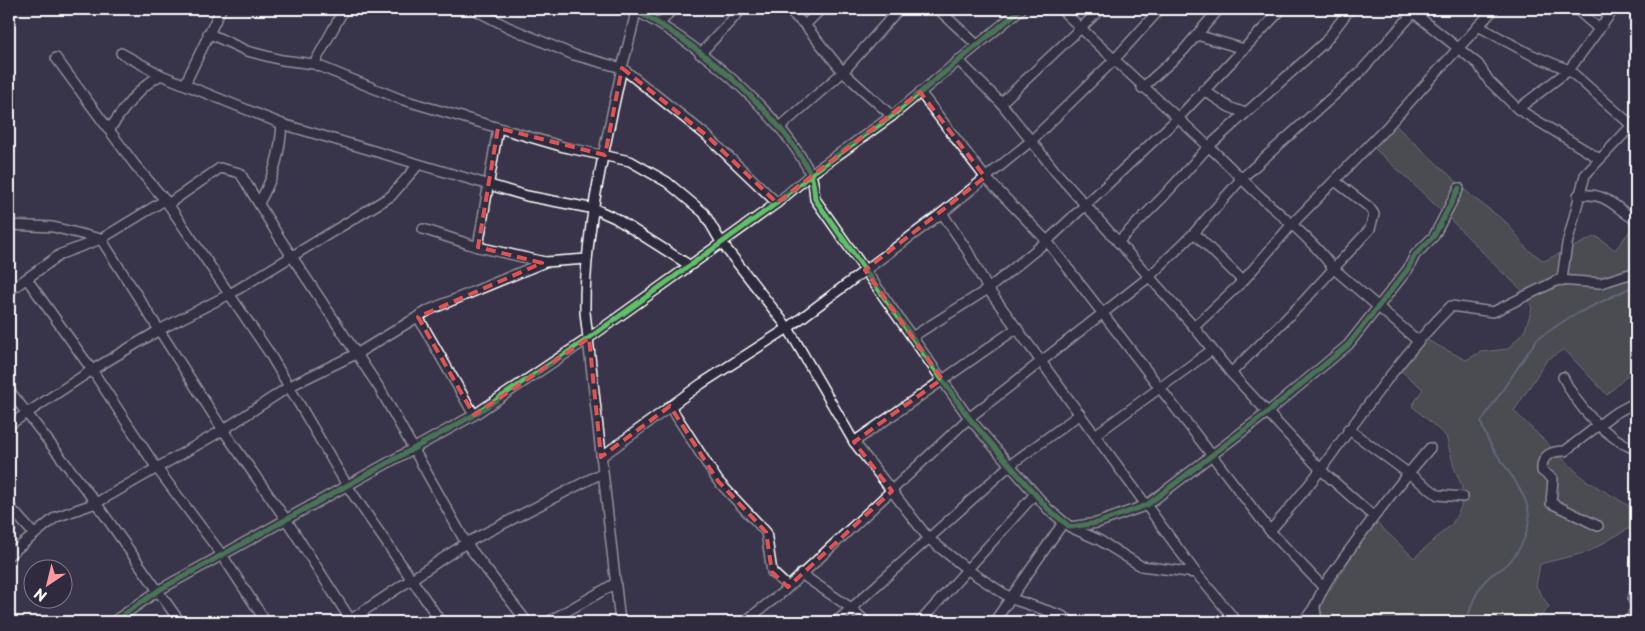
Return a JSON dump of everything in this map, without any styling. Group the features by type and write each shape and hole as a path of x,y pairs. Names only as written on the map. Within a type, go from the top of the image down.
{"street":[{"path":"185,84 221,9"},
{"path":"314,64 344,9"},
{"path":"474,9 508,27 574,55 622,68 706,135 777,203"},
{"path":"620,622 585,312 587,259 595,209 635,9 660,24 700,54 738,85 780,127 811,174 815,199 969,418 1035,494 1066,525 1099,540 1141,566 1196,573"},
{"path":"660,24 672,9"},
{"path":"700,54 742,9"},
{"path":"787,9 805,25 843,72 892,116"},
{"path":"805,25 821,9"},
{"path":"780,127 843,72 899,9"},
{"path":"938,9 977,45"},
{"path":"113,622 159,590 348,487 474,415 589,338 777,203 811,174 892,116 1021,9"},
{"path":"1061,9 1142,88 1209,146 1292,223 1322,253 1333,268 1418,341"},
{"path":"1001,103 1101,9"},
{"path":"1142,88 1183,52 1219,9"},
{"path":"912,338 988,289 1047,241 1177,119 1282,9"},
{"path":"1118,242 1162,198 1209,146 1325,42 1350,9"},
{"path":"1194,327 1243,281 1292,223 1335,181 1494,9"},
{"path":"1576,9 1598,28"},
{"path":"1518,109 1569,70 1598,28 1614,9"},
{"path":"601,457 670,406 788,328 942,213 1031,141 1114,61 1157,10"},
{"path":"744,622 788,587 969,418 1103,315 1149,277 1194,233 1242,178 1354,78 1413,10 1478,64 1489,81 1518,109 1600,159"},
{"path":"1478,26 1530,54 1569,70 1635,125 1585,175 1578,194 1566,244 1562,279"},
{"path":"208,34 247,51 282,60 314,64 400,99 564,147 630,161 667,182 704,213 721,242 788,328 854,442 929,539 968,570 1012,599 1060,615 1072,622"},
{"path":"1198,35 1244,49"},
{"path":"121,53 161,75 282,124 490,186 527,196 595,209 615,218 689,266"},
{"path":"56,58 108,130 166,202 230,294 290,386 348,487 441,622"},
{"path":"958,60 1001,103 1031,141 1194,327 1231,373 1320,470 1373,516"},
{"path":"108,130 138,92 148,82 161,75"},
{"path":"1204,90 1228,107 1245,113"},
{"path":"920,92 985,177 1047,241 1160,386 1210,456 1270,531 1323,587"},
{"path":"259,203 270,185 276,168 280,152 282,124"},
{"path":"478,247 490,186 498,128"},
{"path":"9,425 92,370 160,329 230,294 391,196 418,165"},
{"path":"9,291 61,254 101,239 166,202 220,168 240,173 292,256 358,353 466,543 527,622"},
{"path":"1231,373 1302,303 1370,228 1374,220 1374,214 1369,207 1335,181"},
{"path":"1066,525 1097,523 1147,505 1268,412 1348,345 1408,269 1415,255 1434,236 1459,188"},
{"path":"1578,194 1604,196 1636,220"},
{"path":"942,213 967,250 988,289 1196,573 1237,622"},
{"path":"9,225 53,227 101,239 223,430 286,521 350,622 410,578 466,543 602,473"},
{"path":"423,229 478,247 545,262 587,259"},
{"path":"1194,233 1243,281"},
{"path":"9,555 33,533 56,517 96,503 223,430 290,386 358,353 418,317 545,262"},
{"path":"1270,531 1320,470 1348,429 1418,341 1451,306 1493,312 1562,279 1585,284 1601,283 1636,272"},
{"path":"27,279 92,370 156,467 222,555 266,622"},
{"path":"418,317 474,415"},
{"path":"854,442 1017,328"},
{"path":"1095,435 1212,350"},
{"path":"1563,377 1571,393 1599,425 1624,445 1636,450"},
{"path":"9,390 29,413 96,503 180,622"},
{"path":"1598,526 1551,503 1553,479 1542,471 1541,468 1545,456 1549,453 1554,450 1565,451 1599,425 1636,402"},
{"path":"670,406 718,481 766,532 772,572 788,587"},
{"path":"836,622 1010,465 1080,414"},
{"path":"1348,429 1438,495 1463,497"},
{"path":"1302,622 1315,608 1323,587 1373,516 1430,448"},
{"path":"920,622 1035,494"},
{"path":"9,506 33,533"},
{"path":"994,622 1066,525"},
{"path":"802,574 850,608 866,622"},
{"path":"548,622 616,583"},
{"path":"1630,622 1636,607 1634,599 1636,590"},
{"path":"1315,608 1317,622"}],"highlighted area":[{"path":"622,68 706,135 777,203 920,92 985,177 865,270 942,379 854,442 892,491 788,587 772,572 766,532 718,481 670,406 601,457 589,338 474,415 418,317 542,263 478,247 498,128 605,155"}],"shaded area":[{"path":"1394,124 1474,198 1506,222 1527,249 1544,261 1596,236 1615,250 1636,223 1636,380 1629,374 1607,395 1564,349 1547,360 1514,411 1584,479 1636,510 1636,522 1633,526 1588,552 1540,564 1536,586 1549,607 1536,622 1317,622 1323,600 1375,521 1414,558 1452,524 1461,507 1462,486 1454,467 1446,436 1412,406 1423,389 1400,370 1425,339 1466,360 1481,352 1508,349 1525,330 1532,308 1521,289 1436,205 1374,148"}],"waterway":[{"path":"1466,622 1480,587 1490,576 1504,567 1521,546 1529,520 1526,502 1521,491 1490,443 1481,422 1537,339 1570,317 1636,285"}],"cycle path":[{"path":"632,9 656,22 707,58 733,79 778,126 796,149 810,173 815,199 969,418 1048,509 1070,527 1097,523 1147,505 1268,412 1348,345 1408,269 1415,255 1434,236 1459,188"},
{"path":"113,622 159,590 474,415 589,338 777,203 811,174 892,116 1021,9"}]}
